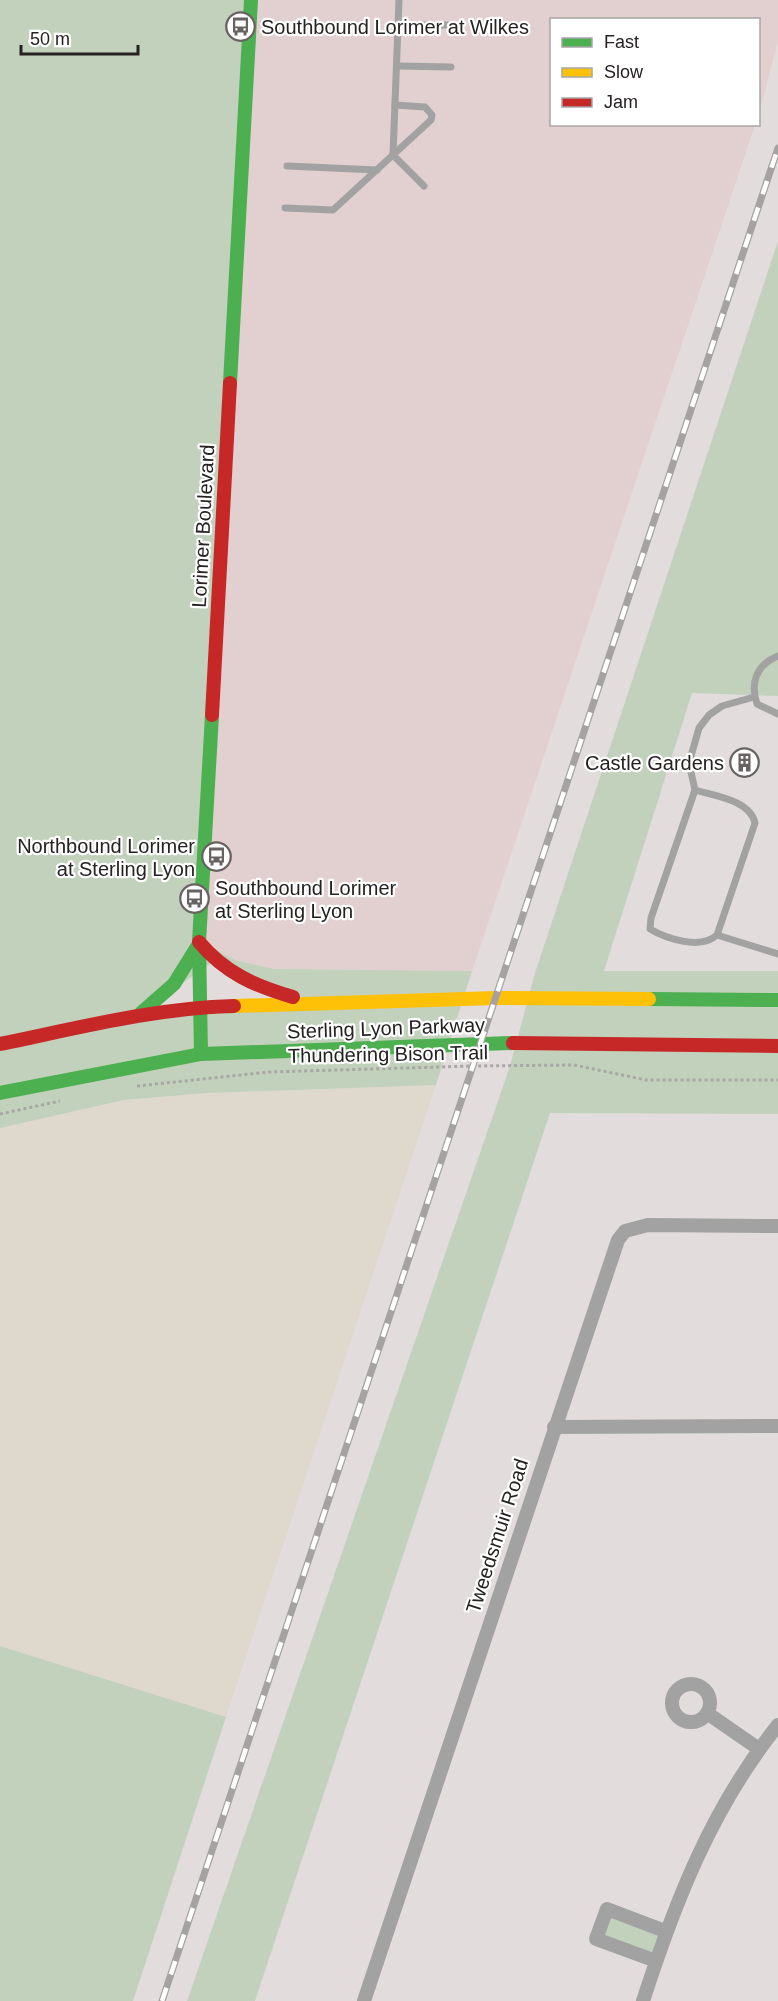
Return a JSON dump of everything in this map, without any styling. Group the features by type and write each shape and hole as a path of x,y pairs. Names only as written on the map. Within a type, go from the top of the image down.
{"main road":[{"name":"Lorimer Boulevard","path":"201,1054 198,1007 200,942 252,0"},
{"path":"137,1015 160,1001 186,968 200,942 214,961 232,976 270,991 311,1002"},
{"name":"Sterling Lyon Parkway","path":"0,1044 137,1015 198,1007 496,998 778,1000"},
{"name":"Sterling Lyon Parkway","path":"0,1093 201,1054 480,1043 778,1046"}],"street":[{"name":"Tweedsmuir Road","path":"363,2001 613,1252 625,1231 648,1225 778,1226"},
{"path":"554,1427 778,1426"},
{"path":"707,1713 759,1749"},
{"path":"643,2001 665,1931 704,1839 759,1749 778,1725"},
{"path":"656,1961 596,1939 607,1909 665,1931"}],"lane":[{"path":"399,0 393,155 424,186"},
{"path":"398,25 452,25"},
{"path":"397,66 451,67"},
{"path":"285,208 333,210 431,120 432,115 425,107 395,105"},
{"path":"287,166 377,170"},
{"path":"778,656 768,661 759,672 752,690 757,704 778,714"},
{"path":"695,790 742,805 754,816 755,823 717,935 706,941 669,939 650,929 651,918 695,790 689,764 699,728 709,715 722,706 754,697"},
{"path":"717,935 778,954"}],"path":[{"name":"Thundering Bison Trail","path":"128,1087 269,1072 472,1066 574,1065 646,1080 778,1080"},
{"path":"0,1114 67,1099"}],"shaded area":[{"path":"251,0 778,0 778,41 760,109 760,18 550,18 550,126 755,126 472,971 274,969 238,961 200,942"},
{"path":"436,1085 226,1717 0,1646 0,1128 124,1100 208,1093"}],"green space":[{"path":"0,0 251,0 200,942 238,961 274,969 472,971 436,1085 208,1093 124,1100 0,1128","holes":["214,961 308,1002 139,1014"]},
{"path":"778,241 778,696 692,693 604,971 778,971 778,1114 550,1113 255,2001 187,2001 510,1066 535,973"},
{"path":"0,1646 226,1717 133,2001 0,2001"},
{"path":"607,1909 665,1931 656,1961 596,1939"}],"railway":[{"path":"162,2001 778,148"}],"traffic: fast":[{"path":"230,383 251,0"},
{"path":"201,1054 199,942 212,715"},
{"path":"141,1013 174,984 197,947"},
{"path":"649,999 778,1000"},
{"path":"0,1093 201,1054 513,1043"}],"traffic: slow":[{"path":"234,1006 497,998 649,999"}],"traffic: jam":[{"path":"212,715 230,383"},
{"path":"199,942 219,962 241,977 293,997"},
{"path":"0,1044 146,1015 234,1006"},
{"path":"513,1043 778,1046"}],"place":[{"name":"Southbound Lorimer at Wilkes","path":"240,27"},
{"name":"Castle Gardens","path":"745,763"},
{"name":"Northbound Lorimer at Sterling Lyon","path":"216,857"},
{"name":"Southbound Lorimer at Sterling Lyon","path":"194,899"}]}
